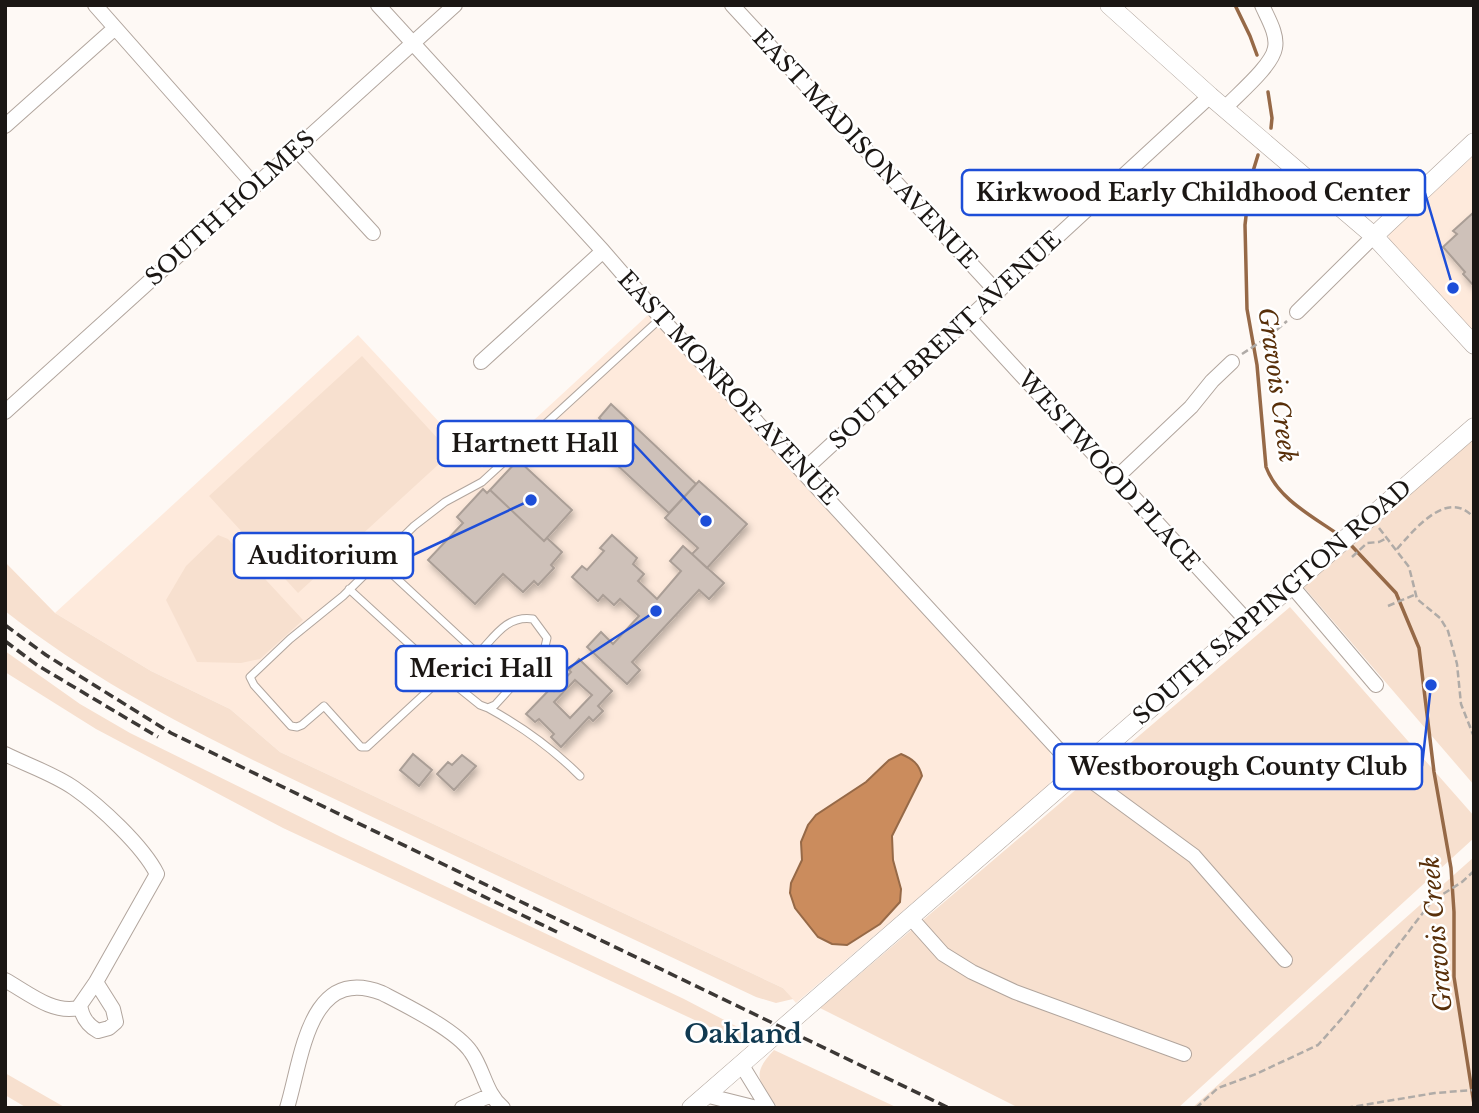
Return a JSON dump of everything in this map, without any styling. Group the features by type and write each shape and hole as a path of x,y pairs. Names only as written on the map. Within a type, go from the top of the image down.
{"street":[{"path":"95,5 255,186"},
{"name":"EAST MONROE AVENUE","path":"378,5 661,318 804,470 1078,771 1194,856 1285,960"},
{"name":"SOUTH HOLMES","path":"5,412 454,5"},
{"name":"EAST MADISON AVENUE","path":"732,5 998,293"},
{"path":"1109,5 1210,96 1374,236 1474,345"},
{"path":"1225,108 1269,61 1275,47 1274,34 1262,5"},
{"path":"5,126 115,28"},
{"name":"SOUTH BRENT AVENUE","path":"804,470 1210,96"},
{"path":"1297,312 1374,236 1473,145"},
{"path":"296,149 373,233"},
{"path":"481,362 603,251"},
{"name":"WESTWOOD PLACE","path":"970,319 1248,623"},
{"path":"1116,478 1191,407 1232,362"},
{"name":"SOUTH SAPPINGTON ROAD","path":"691,1108 1291,585 1335,548 1359,538 1370,517 1474,427"},
{"path":"1291,585 1376,685"},
{"path":"5,754 73,788 121,829 150,861 157,874 96,982 78,1008 56,1008 5,980"},
{"path":"911,917 943,954 972,972 1015,992 1184,1054"},
{"path":"80,1005 90,1027 98,1031 109,1028 116,1022 113,1009 96,982"},
{"path":"287,1108 316,1011 332,995 354,987 369,988 382,993 463,1041 473,1054 491,1095 503,1108"},
{"path":"741,1064 768,1108"},
{"path":"462,1108 491,1095"},
{"path":"705,1095 757,1108"}],"lane":[{"path":"444,676 367,747 356,744 324,706 302,725 291,726 250,677 349,589 414,526 445,502 482,482 661,318"},
{"path":"378,561 513,685"},
{"path":"349,589 444,676 480,705 519,725 547,745 580,776"},
{"path":"478,654 514,619 533,619 547,638 544,651 495,705 488,708"}],"path":[{"path":"1246,351 1271,335 1297,312"},
{"path":"1397,549 1422,520 1435,513 1457,507 1466,509 1474,517"},
{"path":"1370,517 1397,549 1412,574 1415,595 1420,603 1440,618 1448,631 1455,657 1461,704 1474,737"},
{"path":"1352,556 1359,538 1387,538"},
{"path":"1390,605 1415,595"},
{"path":"1196,1108 1218,1088 1256,1074 1318,1045 1344,1016 1433,901 1474,871"},
{"path":"1346,1108 1474,1090"}],"shaded area":[{"path":"1474,150 1474,334 1390,242 1388,235"},
{"path":"649,314 1049,751 1053,761 1051,781 1045,789 796,1003 783,988 280,752 230,709 151,671 55,613 358,335 482,468"},
{"path":"362,356 451,453 298,593 209,496"},
{"path":"1474,432 1474,785 1302,585"},
{"path":"218,535 228,539 303,620 260,659 241,663 197,662 166,600 186,566"},
{"path":"5,562 55,613 151,671 230,709 280,752 783,988 793,999 776,1003 756,997 271,769 179,722 90,671 5,611"},
{"path":"1290,607 1474,816 1474,838 1178,1108 1019,1108 820,1008"},
{"path":"5,651 80,704 130,733 341,837 684,999 755,1036 746,1044 283,828 96,729 5,672"},
{"path":"901,754 915,762 922,776 892,836 893,860 901,889 900,902 880,924 847,945 832,944 818,937 795,908 790,893 791,883 802,860 801,842 808,825 816,815 866,782 889,760"},
{"path":"1474,857 1474,1108 1192,1108"},
{"path":"774,1050 898,1108 778,1108 760,1079 762,1066"},
{"path":"5,1073 66,1108 27,1108 5,1095"}],"building":[{"path":"1474,212 1474,286 1443,247 1457,234 1453,231"},
{"path":"611,404 696,484 669,513 590,440 605,424 599,418"},
{"path":"518,460 572,510 544,541 490,490"},
{"path":"699,481 747,524 707,568 692,554 698,548 665,518"},
{"path":"483,489 487,493 490,490 544,541 547,538 562,552 551,565 554,568 538,585 534,581 523,592 503,574 475,604 428,560 463,523 457,517"},
{"path":"612,535 637,558 633,564 644,574 638,581 657,599 681,571 670,561 683,546 724,583 709,599 699,590 632,662 640,670 627,684 587,647 601,632 613,644 639,616 620,599 614,605 603,595 598,601 572,577 582,566 587,570 604,551 600,548"},
{"path":"579,659 612,691 598,706 603,711 593,721 589,717 561,747 551,737 554,734 539,719 535,722 526,714 551,688 554,691 571,672 569,670","holes":["575,680 592,695 570,718 554,702"]},
{"path":"413,754 432,770 419,786 400,770"},
{"path":"462,755 476,766 454,790 437,774 448,762 452,765"}],"waterway":[{"name":"Gravois Creek","path":"1235,5 1257,55"},
{"name":"Gravois Creek","path":"1268,92 1271,128"},
{"name":"Gravois Creek","path":"1258,155 1250,181 1245,225 1247,309 1257,365 1266,467 1287,498 1339,535"},
{"name":"Gravois Creek","path":"1348,542 1396,593 1419,648 1434,772 1451,868 1454,977 1474,1104"}],"railway":[{"path":"5,625 46,655 171,733 949,1108"},
{"path":"5,641 37,665 158,737"},
{"path":"454,882 557,932"}],"place":[{"name":"Kirkwood Early Childhood Center","path":"1453,288"},
{"name":"Auditorium","path":"531,500"},
{"name":"Hartnett Hall","path":"706,521"},
{"name":"Merici Hall","path":"656,611"},
{"name":"Westborough County Club","path":"1431,685"}],"district":[{"name":"Oakland","path":"743,1034"}]}
